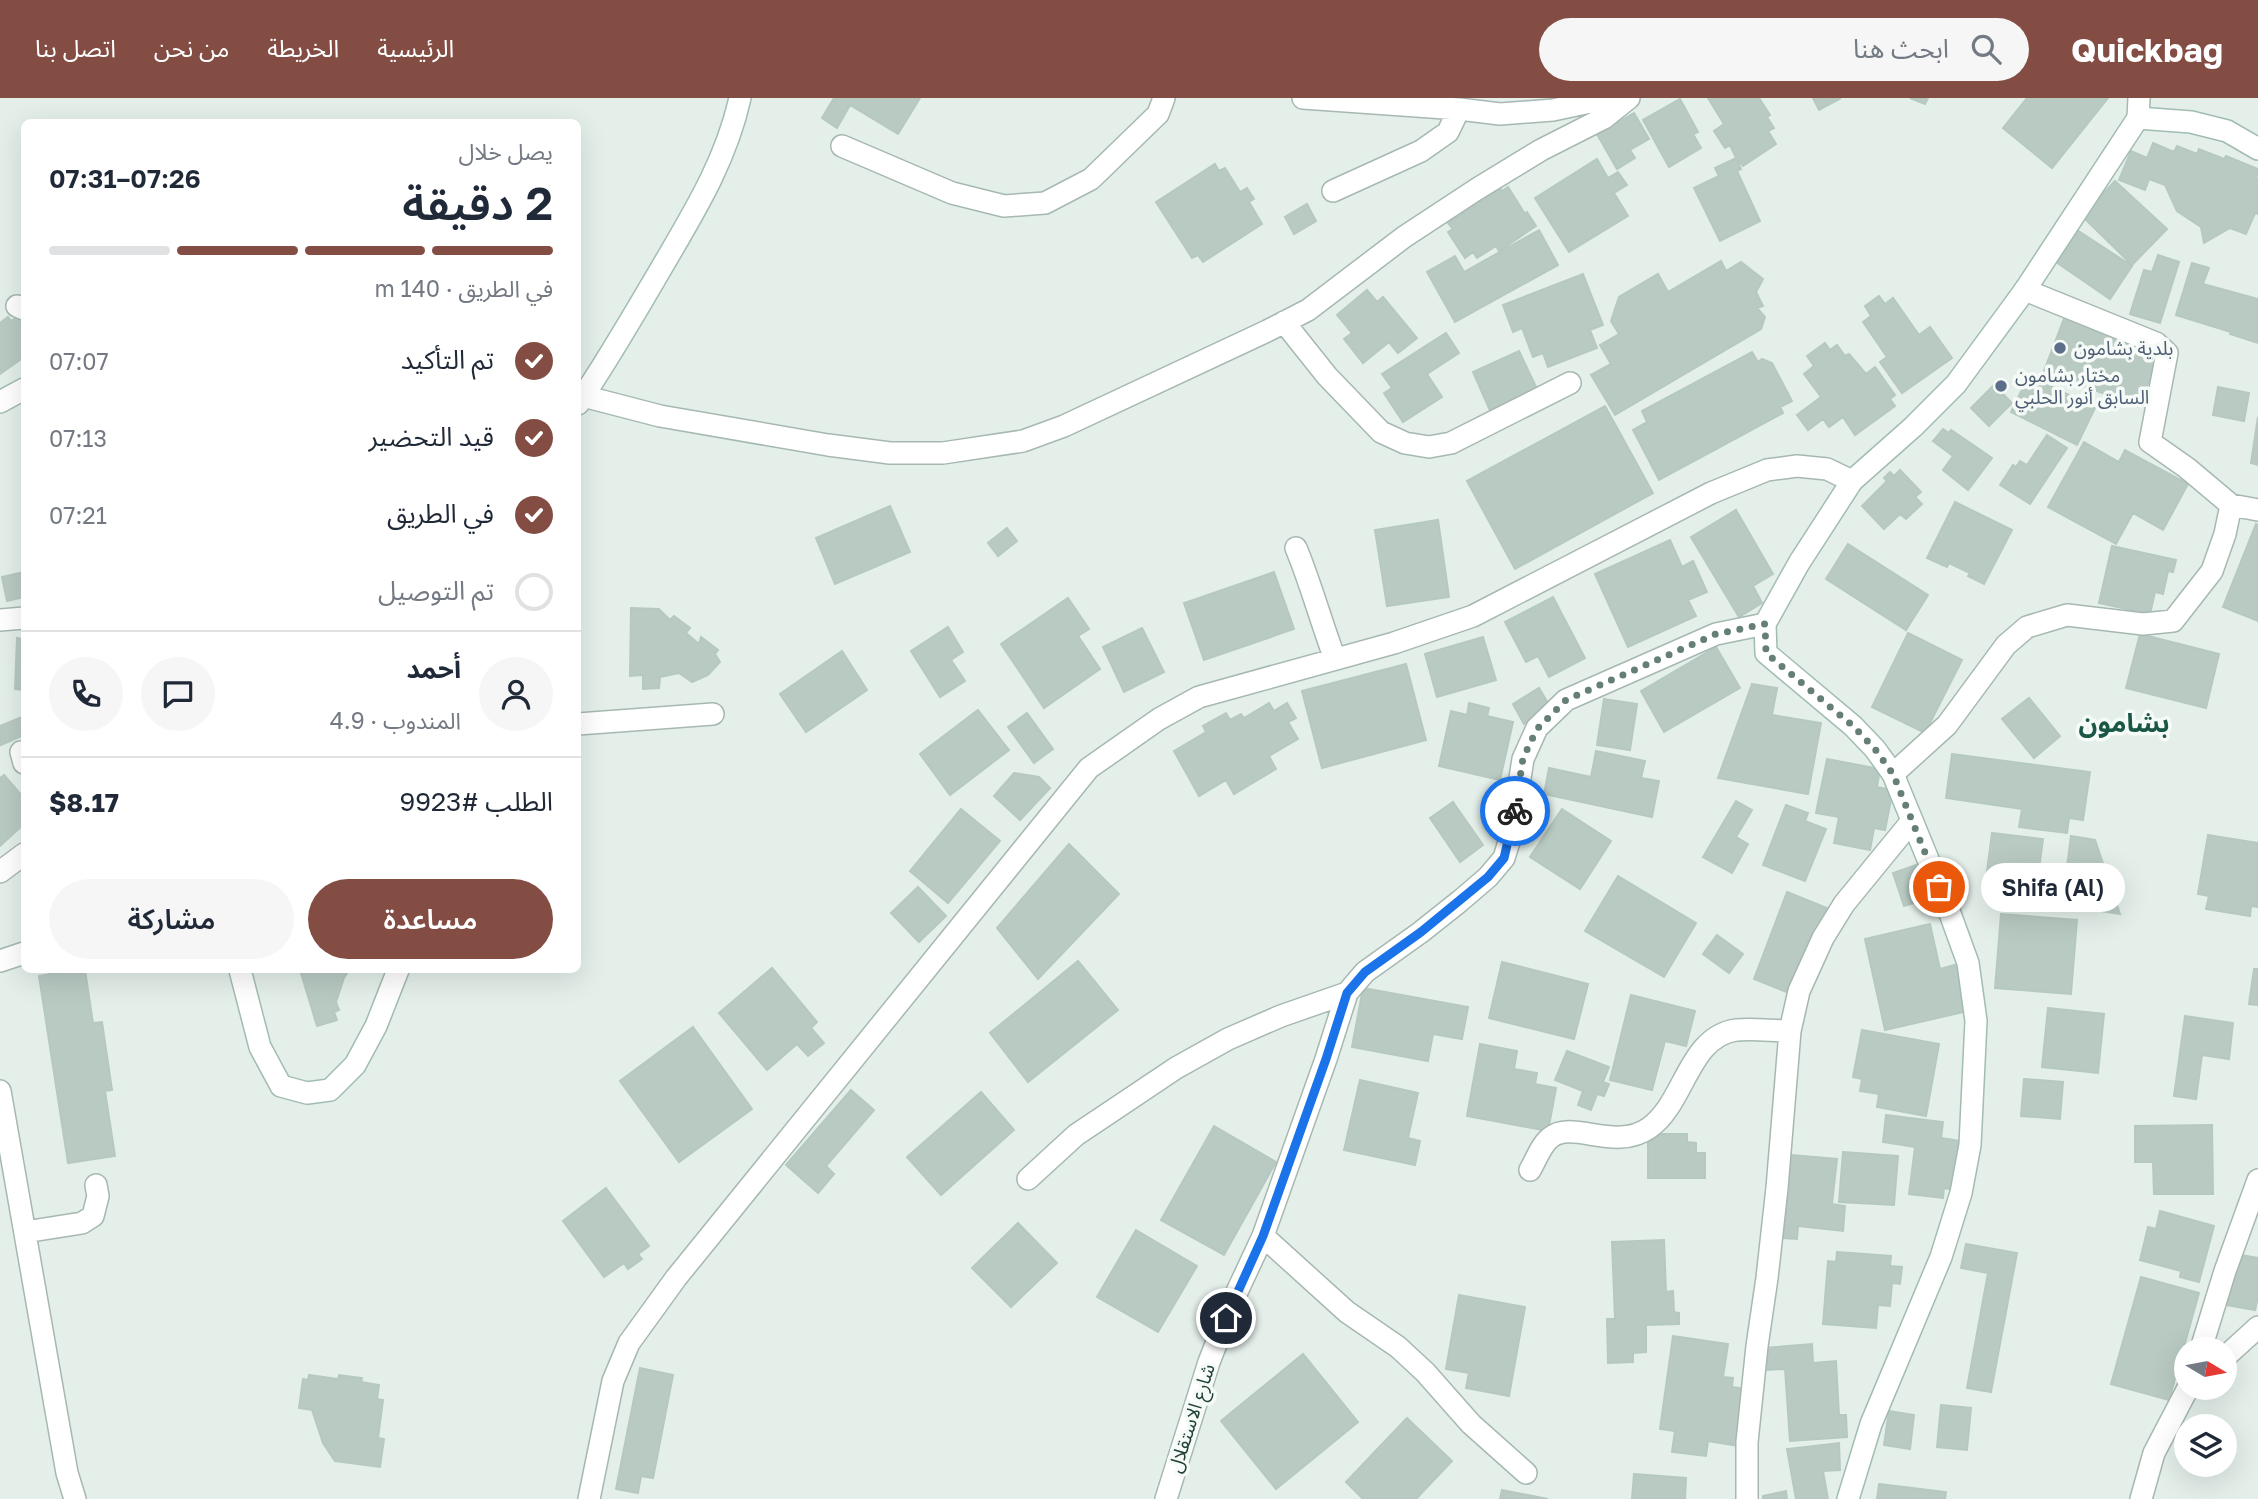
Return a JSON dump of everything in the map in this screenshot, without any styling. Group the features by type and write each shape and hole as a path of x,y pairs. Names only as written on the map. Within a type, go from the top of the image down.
{"street":[{"path":"581,398 627,328 705,193 733,129 740,98"},
{"path":"842,146 952,193 1004,206 1045,203 1091,179 1158,114 1164,98"},
{"path":"1303,98 1459,109 1494,106 1553,110 1609,98"},
{"path":"581,400 828,445 890,453 943,453 1023,441 1064,426 1308,310 1404,237 1541,150 1604,118 1629,98"},
{"path":"1848,1499 1871,1424 1941,1257 1961,1194 1970,1145 1976,1021 1968,963 1893,774 1875,749 1853,726 1766,653 1765,624 1799,563 1852,481 1913,427 1956,384 2025,290 2139,108 2227,131 2258,149"},
{"path":"1333,191 1421,151 1448,132 1459,109"},
{"path":"2025,290 2156,343 2167,353 2150,442 2187,468 2231,505 2258,510"},
{"path":"1284,322 1328,376 1381,432 1405,443 1429,447 1451,443 1570,383"},
{"path":"0,402 21,392"},
{"path":"589,1499 613,1381 629,1343 676,1278 1090,768 1159,719 1199,697 1394,643 1473,616 1711,493 1767,470 1797,466 1827,470 1852,481"},
{"path":"1893,774 1947,725 2006,645 2027,627 2067,615 2143,624 2173,621 2212,571 2225,534 2231,505"},
{"path":"1296,548 1335,659"},
{"path":"0,620 21,618"},
{"name":"شارع الاستقلال","path":"1166,1499 1209,1362 1235,1296 1263,1236 1347,993 1365,972 1460,901 1488,877 1504,858 1511,835 1523,758 1537,729 1566,700 1716,634 1765,624"},
{"path":"581,724 713,714"},
{"path":"1747,1499 1747,1442 1777,1188 1790,1031 1799,991 1823,938 1844,904 1911,822"},
{"path":"0,872 21,856"},
{"path":"0,961 21,954"},
{"path":"241,973 260,1047 281,1086 307,1093 330,1090 355,1065 376,1026 397,973"},
{"path":"1028,1179 1076,1135 1176,1068 1228,1039 1281,1016 1347,993"},
{"path":"1530,1170 1548,1140 1557,1133 1569,1132 1621,1139 1648,1129 1661,1118 1674,1100 1703,1047 1719,1036 1735,1030 1790,1031"},
{"path":"0,1091 67,1473 75,1499"},
{"path":"2205,1337 2258,1180"},
{"path":"25,1232 82,1223 93,1216 98,1196 96,1185"},
{"path":"1263,1236 1337,1304 1398,1347 1425,1372 1471,1424 1526,1473"},
{"path":"2237,1346 2258,1327"},
{"path":"2141,1499 2154,1453 2182,1400"}],"building":[{"path":"834,98 920,98 898,134 850,105 837,128 822,118"},
{"path":"1708,98 1759,98 1770,115 1767,117 1774,128 1768,131 1776,144 1743,166 1730,145 1725,148 1714,131 1724,124"},
{"path":"1813,98 1841,98 1819,110"},
{"path":"1910,98 1928,98 1925,104"},
{"path":"2027,98 2108,98 2052,168 2003,128"},
{"path":"1680,99 1698,132 1693,134 1701,148 1669,167 1643,120"},
{"path":"1634,113 1649,139 1630,150 1635,158 1617,169 1597,134"},
{"path":"2153,143 2174,152 2177,146 2197,154 2199,149 2258,169 2258,214 2255,213 2246,234 2230,228 2204,243 2201,227 2177,211 2165,185 2149,179 2145,190 2119,180 2131,151 2147,158"},
{"path":"1736,158 1741,169 1737,171 1760,221 1720,241 1694,188 1719,176 1715,168"},
{"path":"1597,159 1608,178 1618,172 1627,185 1614,193 1628,216 1569,252 1535,198"},
{"path":"1215,164 1219,171 1225,168 1240,192 1247,188 1254,199 1249,202 1262,224 1203,262 1198,255 1192,258 1156,202"},
{"path":"2115,181 2167,229 2132,265 2082,216"},
{"path":"1498,185 1502,191 1508,187 1536,226 1499,251 1496,246 1477,258 1473,252 1465,258 1448,232 1453,229 1448,223 1488,197 1485,193"},
{"path":"1307,204 1316,221 1294,234 1285,217"},
{"path":"1539,230 1558,265 1455,322 1427,272 1455,256 1464,272"},
{"path":"2077,230 2132,266 2110,299 2056,262"},
{"path":"2158,255 2179,262 2160,323 2130,314 2144,270 2152,272"},
{"path":"1721,261 1726,271 1741,262 1763,279 1756,292 1763,306 1757,308 1765,317 1761,329 1615,415 1591,375 1611,364 1600,345 1619,334 1611,321 1619,297 1658,274 1668,292"},
{"path":"2192,263 2209,268 2203,284 2258,299 2258,343 2176,315"},
{"path":"1583,274 1603,325 1590,330 1597,348 1548,367 1543,353 1533,357 1522,328 1513,332 1503,305"},
{"path":"1367,290 1377,302 1383,297 1417,338 1398,353 1389,342 1363,363 1344,339 1352,333 1337,315"},
{"path":"1879,296 1885,304 1893,298 1919,335 1930,327 1952,358 1902,393 1880,362 1887,357 1863,322 1871,316 1865,306"},
{"path":"2065,316 2142,347 2157,360 2139,407 2044,371"},
{"path":"8,317 11,321 17,317 21,323 21,359 0,374 0,323"},
{"path":"1446,333 1459,353 1427,374 1442,397 1403,422 1384,393 1392,388 1382,374"},
{"path":"1825,343 1830,350 1837,345 1845,356 1849,354 1866,374 1875,367 1895,395 1890,399 1895,406 1855,435 1843,417 1829,427 1823,419 1808,430 1797,415 1821,397 1804,374 1814,366 1807,356"},
{"path":"1519,351 1538,391 1491,413 1473,372"},
{"path":"1752,352 1758,362 1762,359 1772,363 1792,401 1780,407 1783,413 1659,480 1633,430 1647,422 1642,411"},
{"path":"2029,375 2095,408 2077,445 2011,412"},
{"path":"1994,385 2012,403 1989,426 1971,408"},
{"path":"2218,387 2249,393 2244,421 2213,415"},
{"path":"1605,406 1653,493 1515,569 1467,481"},
{"path":"2258,417 2258,465 2251,463"},
{"path":"1943,429 1949,433 1951,430 1992,458 1968,490 1943,470 1953,456 1933,441"},
{"path":"2047,435 2067,448 2030,504 2000,485 2013,465 2016,467 2020,461 2027,465"},
{"path":"2084,442 2119,462 2125,450 2188,484 2163,530 2133,513 2116,544 2048,507"},
{"path":"1900,470 1921,492 1915,497 1922,504 1906,519 1900,514 1884,529 1862,506 1887,481 1884,478 1890,472 1894,476"},
{"path":"1955,502 2012,530 1984,584 1968,576 1970,573 1949,563 1947,567 1927,558"},
{"path":"890,506 910,552 835,584 816,538"},
{"path":"1736,510 1773,574 1753,586 1762,603 1739,617 1691,537"},
{"path":"1438,520 1449,597 1387,606 1375,530"},
{"path":"2256,524 2258,525 2258,621 2223,607"},
{"path":"1007,528 1017,541 998,556 988,543"},
{"path":"1670,540 1682,567 1693,561 1707,592 1688,600 1696,616 1628,647 1595,574"},
{"path":"1848,544 1928,595 1906,630 1826,579"},
{"path":"2112,546 2176,560 2173,572 2168,571 2163,594 2155,592 2150,614 2099,603"},
{"path":"1274,572 1294,629 1204,660 1184,603"},
{"path":"21,573 21,598 7,601 2,577"},
{"path":"1553,597 1585,658 1549,677 1538,656 1526,662 1505,622"},
{"path":"1068,598 1089,629 1078,636 1100,669 1044,708 1001,644"},
{"path":"631,608 659,609 670,620 674,616 690,628 686,633 699,644 701,637 718,650 715,654 720,662 708,675 692,682 679,673 660,677 659,688 643,689 643,675 630,676"},
{"path":"948,627 963,652 951,660 965,681 940,697 911,651"},
{"path":"1142,628 1164,672 1124,692 1103,647"},
{"path":"1908,633 1962,660 1925,733 1872,707"},
{"path":"2140,634 2219,654 2206,708 2126,688"},
{"path":"1483,637 1496,680 1437,697 1425,654"},
{"path":"17,638 21,639 21,690 15,689"},
{"path":"1716,647 1740,688 1664,732 1641,691"},
{"path":"842,651 867,690 806,732 780,694"},
{"path":"1406,664 1426,740 1322,768 1302,691"},
{"path":"1752,684 1777,688 1772,715 1821,723 1808,794 1718,778"},
{"path":"1539,688 1551,708 1524,724 1513,704"},
{"path":"2029,698 2060,736 2034,758 2002,719"},
{"path":"1604,699 1637,704 1630,750 1597,745"},
{"path":"1269,703 1274,711 1287,703 1296,718 1288,722 1298,739 1269,756 1276,769 1234,794 1226,780 1199,796 1174,751 1206,732 1203,726 1226,713 1230,720 1241,714 1244,718"},
{"path":"1469,703 1489,708 1487,716 1513,722 1500,780 1439,766 1451,711 1467,715"},
{"path":"978,710 1009,750 950,795 920,754"},
{"path":"1027,713 1053,749 1034,763 1008,727"},
{"path":"21,717 21,736 1,745 0,726"},
{"path":"1596,751 1645,761 1641,778 1659,781 1652,817 1544,794 1549,768 1591,777"},
{"path":"1952,754 2090,772 2083,820 2069,818 2067,833 2019,827 2022,809 1946,798"},
{"path":"1827,759 1880,769 1877,787 1893,790 1885,830 1874,828 1870,850 1834,843 1839,817 1816,813"},
{"path":"1014,773 1039,777 1050,788 1020,820 994,796"},
{"path":"4,775 21,795 21,827 0,846 0,778"},
{"path":"1736,801 1752,810 1736,837 1748,844 1732,873 1703,857"},
{"path":"1453,802 1483,845 1460,862 1430,818"},
{"path":"1786,805 1808,813 1805,821 1826,829 1805,881 1763,865"},
{"path":"961,809 1000,841 948,903 910,871"},
{"path":"1562,809 1611,841 1580,889 1530,857"},
{"path":"1992,833 2043,839 2034,907 2011,904 2011,898 1984,894"},
{"path":"2208,835 2258,843 2258,907 2251,906 2250,916 2206,909 2209,896 2198,894"},
{"path":"2071,836 2095,840 2120,914 2062,905"},
{"path":"1069,844 1119,894 1038,979 997,928"},
{"path":"1916,865 1927,899 1904,906 1893,873"},
{"path":"1618,876 1696,923 1664,977 1585,931"},
{"path":"918,887 946,916 919,942 891,913"},
{"path":"1787,892 1827,908 1794,995 1754,979"},
{"path":"2001,914 2077,920 2071,994 1995,988"},
{"path":"1930,924 1940,969 1958,964 1968,1011 1885,1030 1865,939"},
{"path":"1717,935 1743,954 1729,973 1703,954"},
{"path":"1078,961 1118,1010 1028,1082 990,1033"},
{"path":"1502,962 1588,984 1574,1039 1489,1018"},
{"path":"772,968 817,1022 811,1028 824,1043 808,1056 797,1044 767,1070 719,1013"},
{"path":"2254,969 2258,969 2258,1005 2249,1004"},
{"path":"85,973 93,1023 102,1022 112,1090 105,1091 115,1156 68,1163 39,976"},
{"path":"301,973 347,973 336,1002 339,1010 334,1012 337,1020 317,1026"},
{"path":"1363,988 1468,1007 1462,1039 1433,1034 1428,1061 1352,1047"},
{"path":"1631,995 1695,1011 1686,1046 1665,1041 1652,1090 1610,1080"},
{"path":"2048,1008 2104,1014 2098,1073 2042,1067"},
{"path":"2185,1016 2233,1023 2229,1059 2202,1055 2196,1099 2174,1096"},
{"path":"693,1027 752,1109 679,1162 620,1081"},
{"path":"1862,1030 1939,1044 1926,1116 1877,1107 1879,1094 1860,1091 1862,1079 1853,1077"},
{"path":"1480,1044 1517,1051 1514,1069 1537,1073 1535,1084 1556,1088 1548,1131 1467,1116"},
{"path":"1567,1051 1609,1067 1603,1082 1609,1084 1604,1096 1597,1094 1591,1110 1578,1105 1583,1091 1555,1080"},
{"path":"2024,1079 2063,1082 2060,1119 2021,1116"},
{"path":"1360,1080 1418,1093 1408,1138 1420,1141 1415,1165 1344,1150"},
{"path":"851,1090 874,1110 826,1166 834,1174 818,1193 786,1165"},
{"path":"981,1092 1014,1130 941,1195 907,1157"},
{"path":"1886,1115 1943,1122 1941,1138 1961,1141 1955,1190 1944,1188 1943,1198 1909,1194 1915,1147 1883,1142"},
{"path":"2212,1125 2213,1194 2154,1194 2153,1162 2135,1162 2135,1126"},
{"path":"1214,1126 1276,1162 1224,1255 1161,1220"},
{"path":"1648,1134 1687,1134 1687,1142 1696,1143 1696,1153 1705,1153 1705,1178 1648,1178"},
{"path":"1843,1152 1898,1156 1894,1205 1839,1202"},
{"path":"1791,1155 1837,1159 1832,1204 1845,1206 1843,1231 1798,1226 1797,1239 1783,1238"},
{"path":"606,1188 649,1246 638,1254 642,1259 628,1269 624,1263 604,1277 563,1221"},
{"path":"2160,1211 2214,1226 2199,1282 2180,1277 2181,1271 2140,1260 2148,1227 2156,1229"},
{"path":"1018,1223 1057,1263 1011,1307 972,1268"},
{"path":"1136,1230 1197,1266 1158,1332 1097,1297"},
{"path":"1664,1240 1666,1292 1673,1291 1674,1312 1679,1313 1679,1324 1646,1325 1646,1352 1633,1353 1633,1362 1608,1363 1607,1319 1615,1319 1612,1242"},
{"path":"1966,1244 2017,1253 1991,1392 1967,1388 1988,1273 1961,1268"},
{"path":"1837,1252 1891,1256 1890,1266 1902,1267 1900,1284 1892,1283 1890,1306 1878,1305 1876,1328 1823,1324 1828,1261 1836,1262"},
{"path":"2236,1254 2258,1258 2258,1297 2255,1310 2226,1305"},
{"path":"2141,1277 2199,1293 2187,1337 2174,1337 2174,1382 2169,1400 2111,1384"},
{"path":"1459,1295 1525,1307 1509,1396 1466,1388 1469,1373 1446,1369"},
{"path":"1673,1336 1728,1344 1723,1377 1733,1378 1732,1387 1747,1389 1739,1446 1708,1441 1706,1456 1672,1452 1675,1431 1660,1429"},
{"path":"1812,1344 1813,1363 1836,1361 1839,1415 1846,1415 1847,1437 1790,1441 1785,1369 1765,1370 1764,1348"},
{"path":"1303,1354 1358,1422 1276,1489 1221,1421"},
{"path":"640,1368 673,1375 653,1478 641,1476 638,1493 616,1489"},
{"path":"309,1375 338,1379 339,1375 362,1378 361,1382 379,1385 377,1399 383,1400 378,1438 384,1439 380,1467 335,1461 323,1443 312,1410 299,1408 303,1379 308,1380"},
{"path":"1941,1405 1971,1408 1967,1450 1937,1447"},
{"path":"1889,1411 1914,1415 1910,1449 1884,1445"},
{"path":"1407,1418 1452,1461 1416,1499 1363,1499 1346,1482"},
{"path":"1839,1443 1840,1470 1823,1471 1828,1499 1796,1499 1787,1449"},
{"path":"1634,1474 1686,1478 1685,1499 1632,1499"},
{"path":"1879,1484 1946,1492 1945,1499 1877,1499"},
{"path":"1502,1490 1548,1499 1500,1499"},
{"path":"1786,1491 1787,1499 1763,1499 1763,1496"}],"way so far":[{"path":"1515,811 1523,758 1537,729 1566,700 1716,634 1765,624 1766,653 1853,726 1875,749 1893,774 1939,887"}],"place":[{"name":"بلدية بشامون","path":"2060,348"},
{"name":"مختار بشامون السابق أنور الحلبي","path":"2001,386"},
{"name":"Shifa (Al)","path":"1939,887"}],"district":[{"name":"بشامون","path":"2124,723"}],"route":[{"path":"1226,1318 1263,1236 1347,993 1365,972 1421,932 1488,877 1504,858 1515,811"}]}
